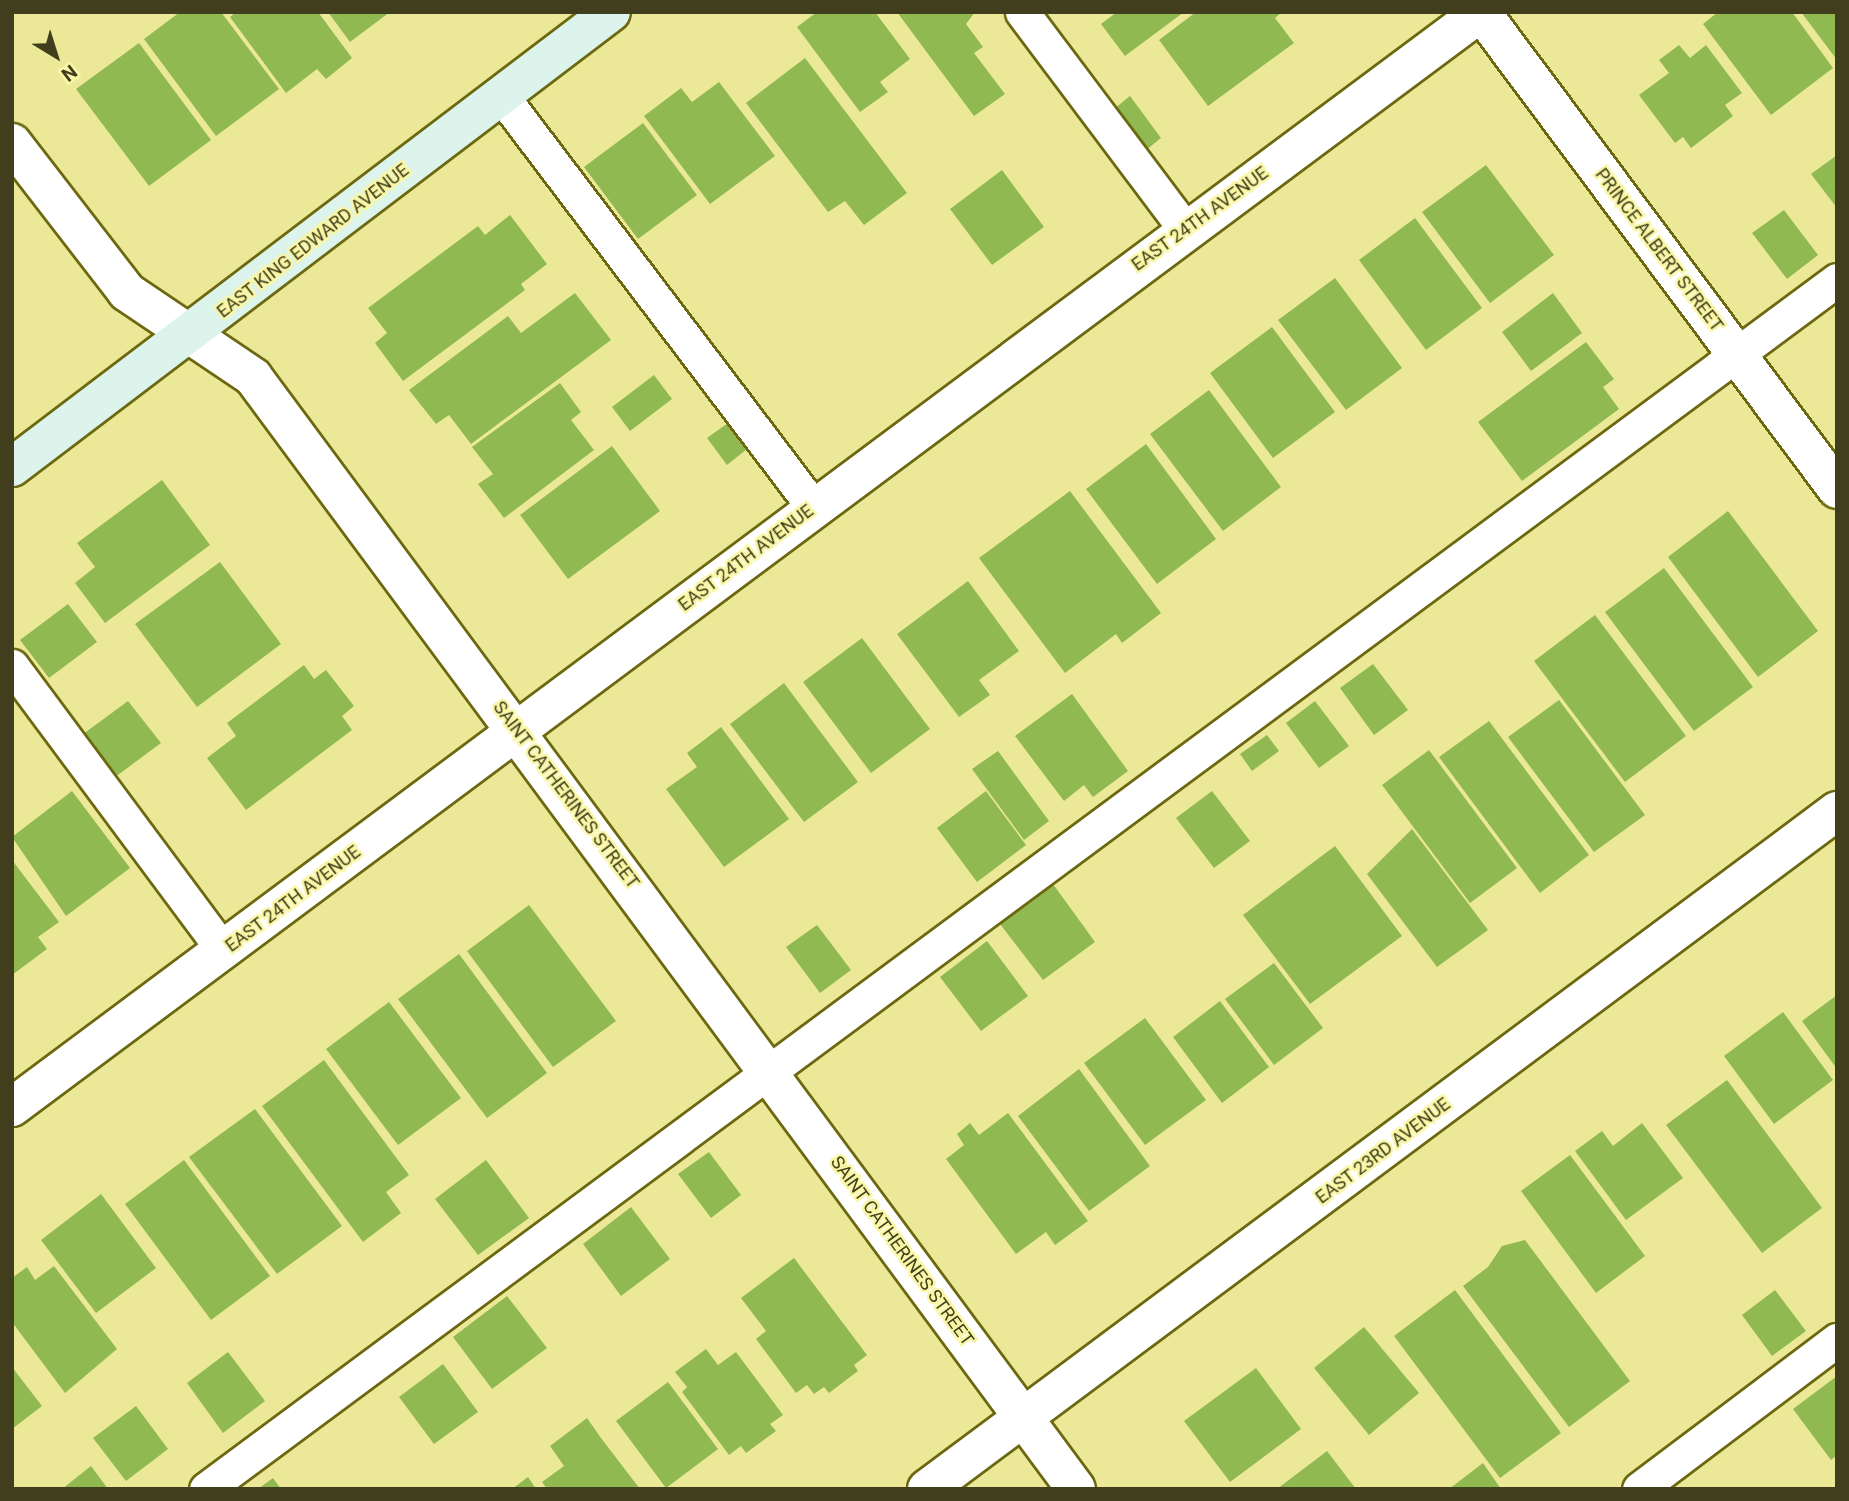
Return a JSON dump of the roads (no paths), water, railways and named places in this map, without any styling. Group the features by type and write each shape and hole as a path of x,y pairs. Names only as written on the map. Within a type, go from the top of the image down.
{"main road":[{"name":"EAST KING EDWARD AVENUE","path":"12,467 191,335 611,12"}],"street":[{"name":"EAST 24TH AVENUE","path":"12,1107 224,951 1185,229 1481,12"},
{"name":"PRINCE ALBERT STREET","path":"1481,12 1837,489"},
{"name":"SAINT CATHERINES STREET","path":"12,143 127,292 253,377 518,730 1076,1489"},
{"name":"EAST 23RD AVENUE","path":"927,1489 1837,811"}],"lane":[{"path":"1022,12 1185,229"},
{"path":"501,96 814,508"},
{"path":"206,1489 768,1068 1837,280"},
{"path":"12,666 224,951"},
{"path":"1639,1489 1837,1340"}]}
